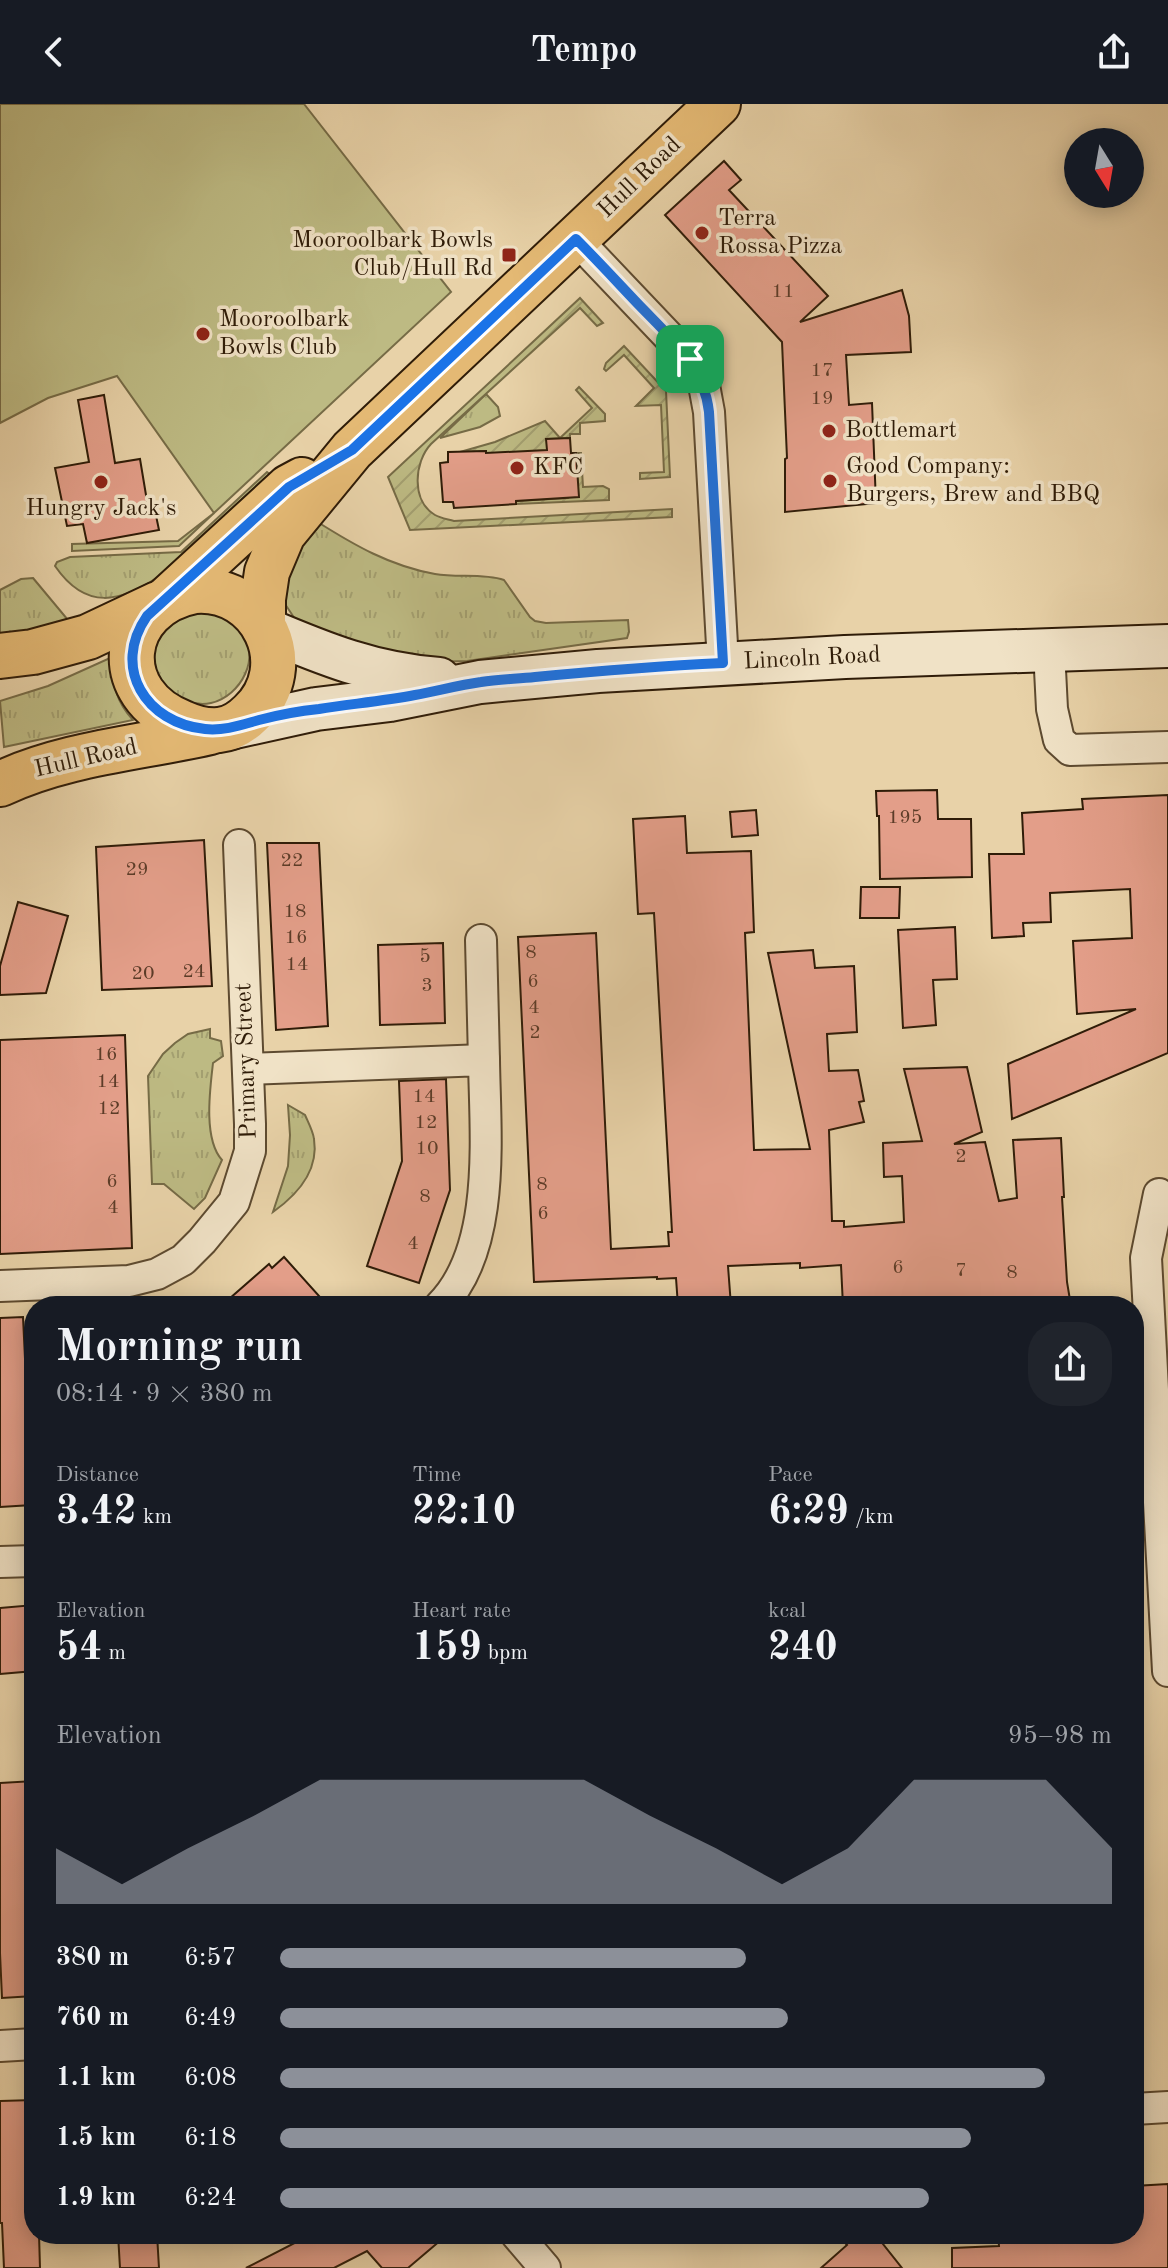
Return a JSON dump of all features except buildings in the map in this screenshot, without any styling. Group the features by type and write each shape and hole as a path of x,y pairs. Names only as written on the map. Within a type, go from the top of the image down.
{"main road":[{"name":"Hull Road","path":"264,627 262,611 267,572 283,534 352,450 718,104"},
{"name":"Hull Road","path":"0,656 33,652 88,637 163,602 289,487 352,450"},
{"path":"195,591 221,592 244,603 256,614 271,644 273,661 268,686 255,709 244,719 225,729 196,728 167,717 145,698 137,685 132,665 136,637 147,616 163,602 195,591"},
{"name":"Lincoln Road","path":"264,627 339,660 374,669 419,678 480,682"},
{"name":"Lincoln Road","path":"225,729 302,711 390,700 480,682 598,671 723,663 1168,646"},
{"name":"Hull Road","path":"0,784 27,771 62,761 225,729"}],"street":[{"path":"576,239 670,336 690,359 704,385 709,412 723,663"},
{"path":"1049,650 1052,709 1059,740 1070,750 1168,747"},
{"name":"Primary Street","path":"0,1286 129,1281 157,1274 183,1260 234,1202 250,1151 239,845"},
{"path":"447,1296 463,1275 475,1241 482,1203 485,1162 481,940"},
{"path":"248,1069 484,1060"},
{"path":"1159,1194 1146,1258 1168,1671"},
{"path":"0,1562 24,1561"},
{"path":"0,2046 24,2045"},
{"path":"1144,2108 1168,2107"},
{"path":"525,2244 545,2268"}],"green space":[{"name":"Mooroolbark Bowls Club","path":"0,104 304,104 451,292 214,513 117,376 48,398 0,423"},
{"path":"580,298 603,323 597,326 580,308 431,444 418,471 422,501 435,515 454,521 672,509 672,517 410,530 388,477"},
{"path":"624,346 666,391 670,477 640,479 640,473 664,472 661,405 636,406 654,388 624,355 606,371 604,369 606,363"},
{"path":"579,387 605,414 605,421 580,423 580,434 570,434 570,438 547,439 547,454 460,452 495,442 545,421 560,438 592,408 576,390"},
{"path":"486,394 498,407 500,416 480,427 440,438"},
{"path":"576,453 581,453 583,487 603,486 609,489 609,500 516,504 516,501 568,498 578,490"},
{"path":"267,472 276,479 161,575 132,592 104,598 91,596 67,580 55,566 57,562 70,557 181,552"},
{"path":"214,513 179,546 72,551 72,544 178,541"},
{"path":"316,521 358,546 403,566 435,574 504,580 535,621 628,620 627,638 467,661 393,659 295,619 285,604 282,571"},
{"path":"33,578 68,620 67,623 0,636 0,590 21,579"},
{"path":"217,611 241,630 247,641 249,663 239,684 222,699 199,704 187,701 166,688 159,678 152,654 155,642 173,617"},
{"path":"110,658 116,691 133,720 4,747 0,701 48,686"},
{"path":"210,1029 210,1038 221,1041 223,1056 213,1063 209,1113 212,1140 222,1160 205,1198 194,1209 164,1184 152,1184 148,1076 175,1043 188,1034"},
{"path":"288,1105 305,1115 315,1151 310,1172 298,1190 273,1212 288,1166"}],"place":[{"name":"Terra Rossa Pizza","path":"702,233"},
{"name":"Mooroolbark Bowls Club/Hull Rd","path":"509,255"},
{"name":"Mooroolbark Bowls Club","path":"203,334"},
{"name":"Bottlemart","path":"829,431"},
{"name":"KFC","path":"517,468"},
{"name":"Good Company: Burgers, Brew and BBQ","path":"830,481"},
{"name":"Hungry Jack's","path":"101,482"}],"route":[{"path":"576,239 690,359 708,397 723,663 480,682 390,700 316,709 220,730 196,728 167,717 140,691 132,665 133,646 139,629 152,610 289,487 352,450 576,239"}]}
